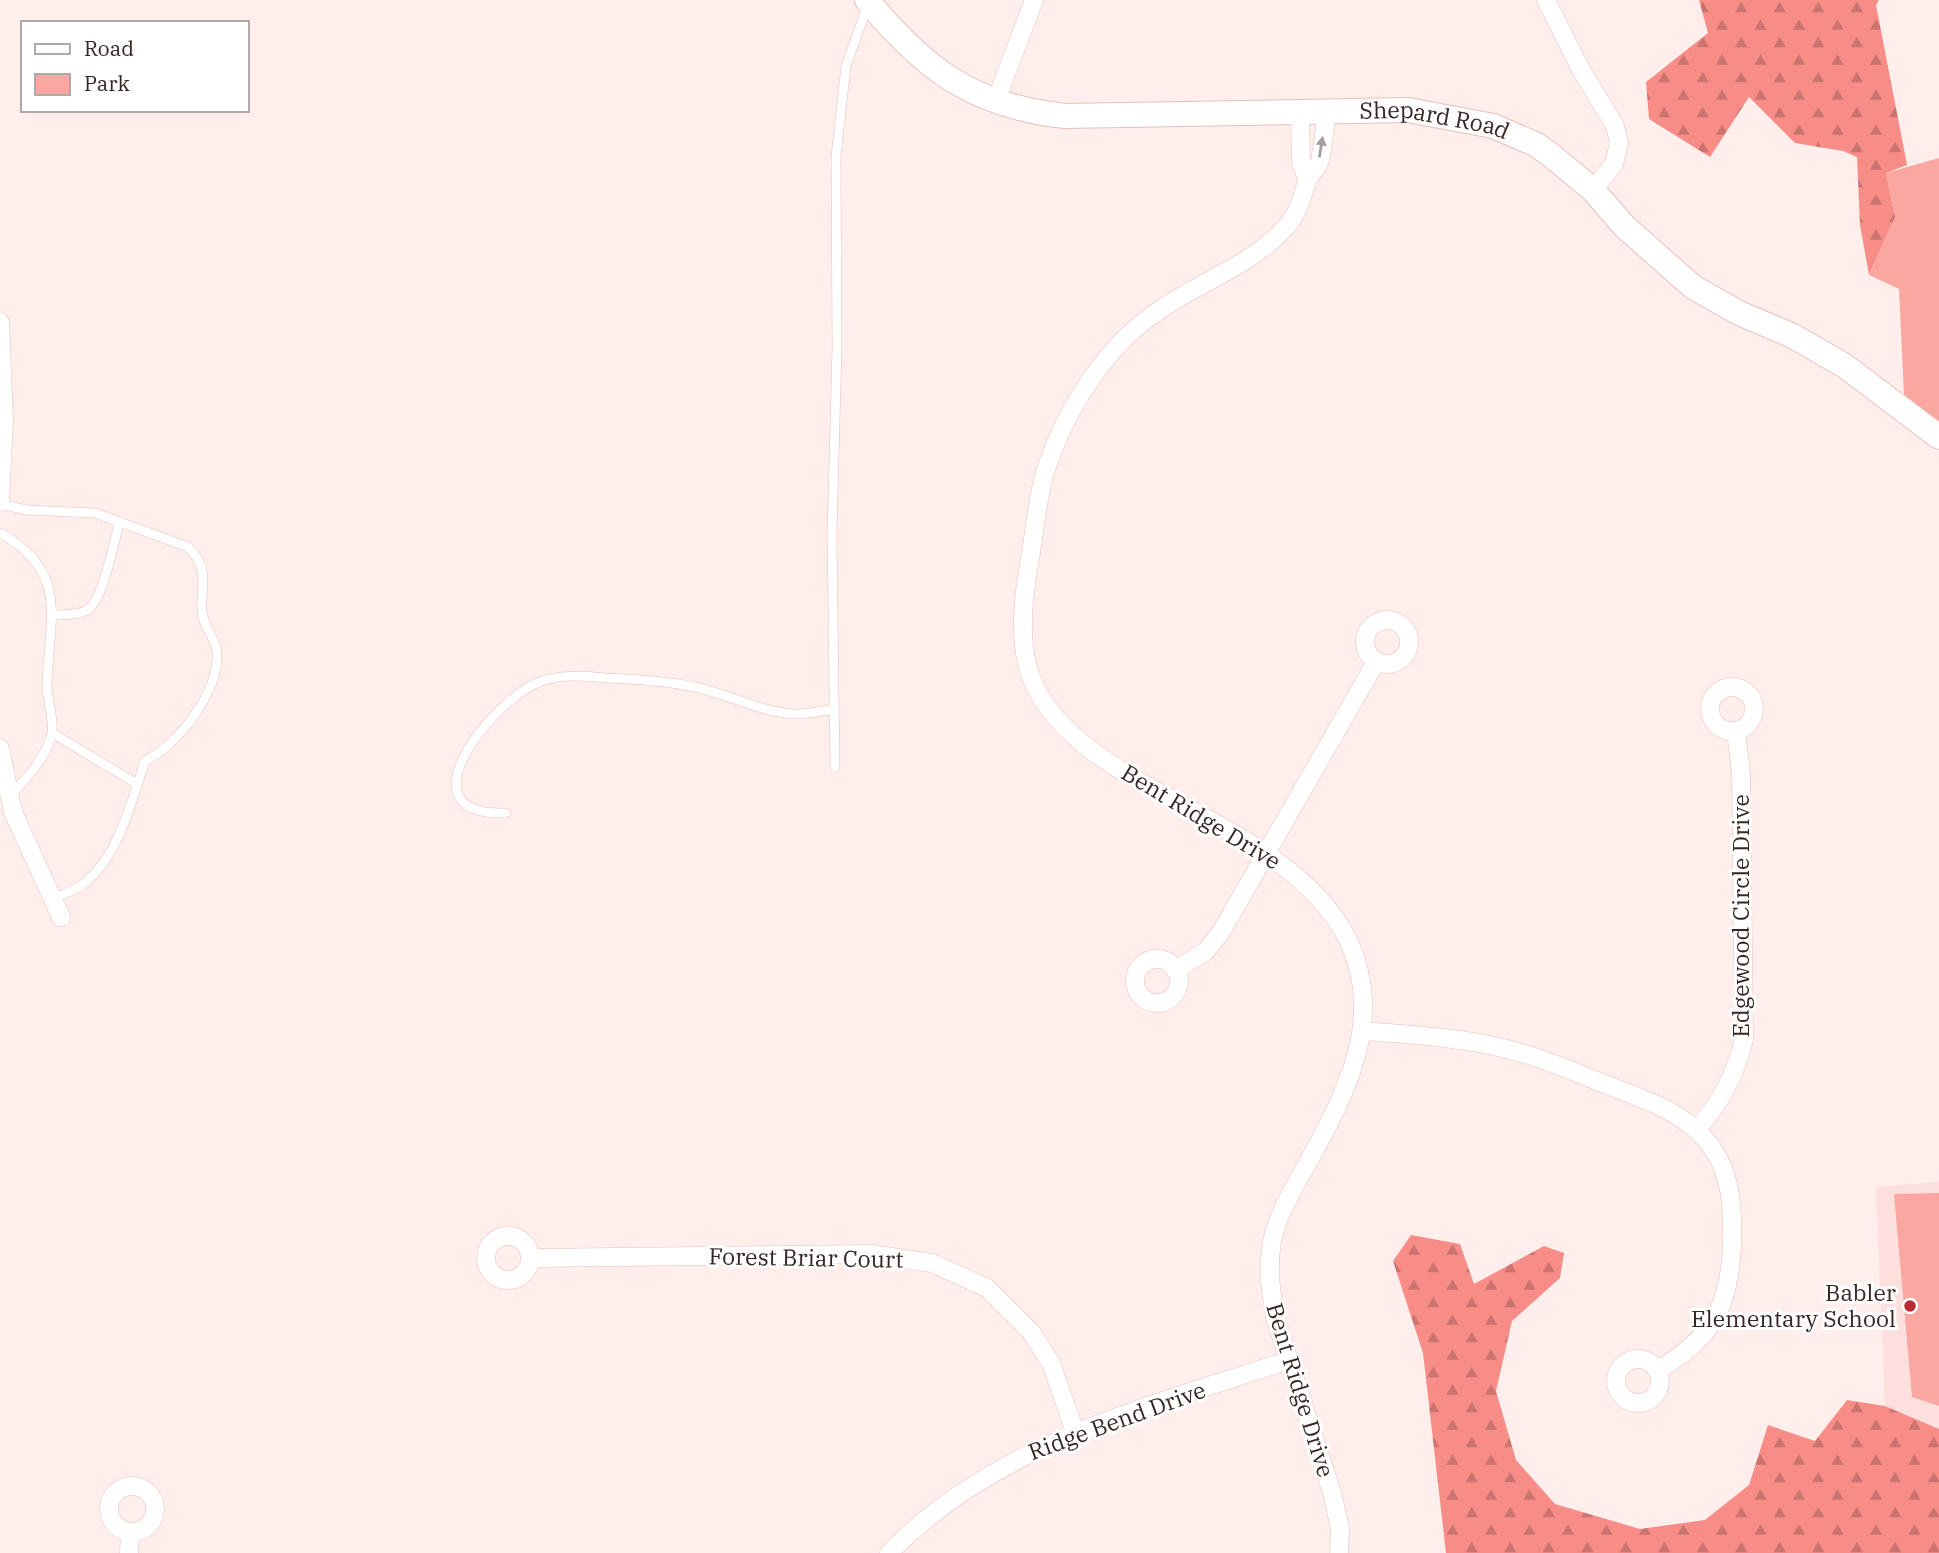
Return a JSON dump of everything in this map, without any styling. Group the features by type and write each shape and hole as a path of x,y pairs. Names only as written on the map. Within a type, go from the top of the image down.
{"street":[{"path":"995,103 1034,0"},
{"path":"1546,0 1580,68 1615,126 1619,143 1614,164 1593,190"},
{"name":"Shepard Road","path":"868,1 888,25 960,87 995,103 1030,112 1065,116 1408,110 1493,126 1537,145 1593,190 1624,226 1693,287 1739,313 1793,336 1844,366 1939,437"},
{"name":"Bent Ridge Drive","path":"1300,111 1301,163 1307,178 1304,200 1284,230 1254,254 1152,315 1110,355 1077,399 1057,437 1043,478 1023,597 1024,641 1036,688 1055,717 1084,747 1267,853 1309,885 1332,912 1349,942 1361,982 1363,1031 1355,1067 1280,1217 1271,1247 1270,1293 1333,1496 1340,1529 1339,1553"},
{"name":"Bent Ridge Drive","path":"1307,178 1318,166 1327,111"},
{"path":"0,322 4,419 0,503"},
{"path":"1175,970 1206,951 1221,932 1376,662"},
{"name":"Edgewood Circle Drive","path":"1696,1130 1711,1114 1737,1069 1744,1039 1741,773 1736,731"},
{"path":"0,748 10,796 28,849 61,917"},
{"path":"1363,1031 1449,1038 1527,1054 1669,1109 1707,1141 1724,1169 1731,1191 1730,1275 1721,1307 1707,1331 1691,1350 1658,1370"},
{"name":"Forest Briar Court","path":"531,1258 871,1254 932,1263 986,1288 1031,1332 1051,1363 1075,1432"},
{"name":"Ridge Bend Drive","path":"889,1553 919,1526 1012,1461 1075,1432 1289,1360"},
{"path":"128,1553 130,1532"}],"lane":[{"path":"835,767 836,158 846,66 868,1"},
{"path":"0,503 27,510 95,513 188,547 199,558 204,572 202,615 217,649 217,662 204,701 161,753 145,761 121,828 101,866 85,884 52,899"},
{"path":"54,615 76,614 90,609 98,596 120,521"},
{"path":"0,533 23,546 39,566 52,599 54,615 47,699 52,733 30,775 10,796"},
{"path":"506,813 491,813 467,807 457,795 456,773 474,741 500,709 525,688 541,681 577,676 640,680 690,686 792,714 834,709"},
{"path":"52,733 137,784"}],"shaded area":[{"name":"Babler Elementary School","path":"1939,1182 1939,1429 1885,1406 1876,1187"}],"green space":[{"path":"1699,0 1879,0 1876,5 1907,165 1886,173 1895,217 1869,275 1860,225 1857,157 1843,151 1795,143 1749,97 1710,157 1649,119 1646,82 1708,33"},
{"path":"1939,158 1939,424 1904,396 1899,289 1869,275 1895,217 1886,173"},
{"path":"1939,1193 1939,1406 1912,1397 1894,1194"},
{"path":"1411,1235 1460,1244 1474,1284 1544,1246 1564,1253 1560,1278 1512,1321 1496,1391 1516,1460 1555,1504 1640,1529 1705,1520 1749,1485 1768,1425 1815,1441 1847,1400 1885,1406 1939,1429 1939,1553 1446,1553 1423,1353 1393,1261"}],"place":[{"name":"Babler Elementary School","path":"1910,1306"}]}
